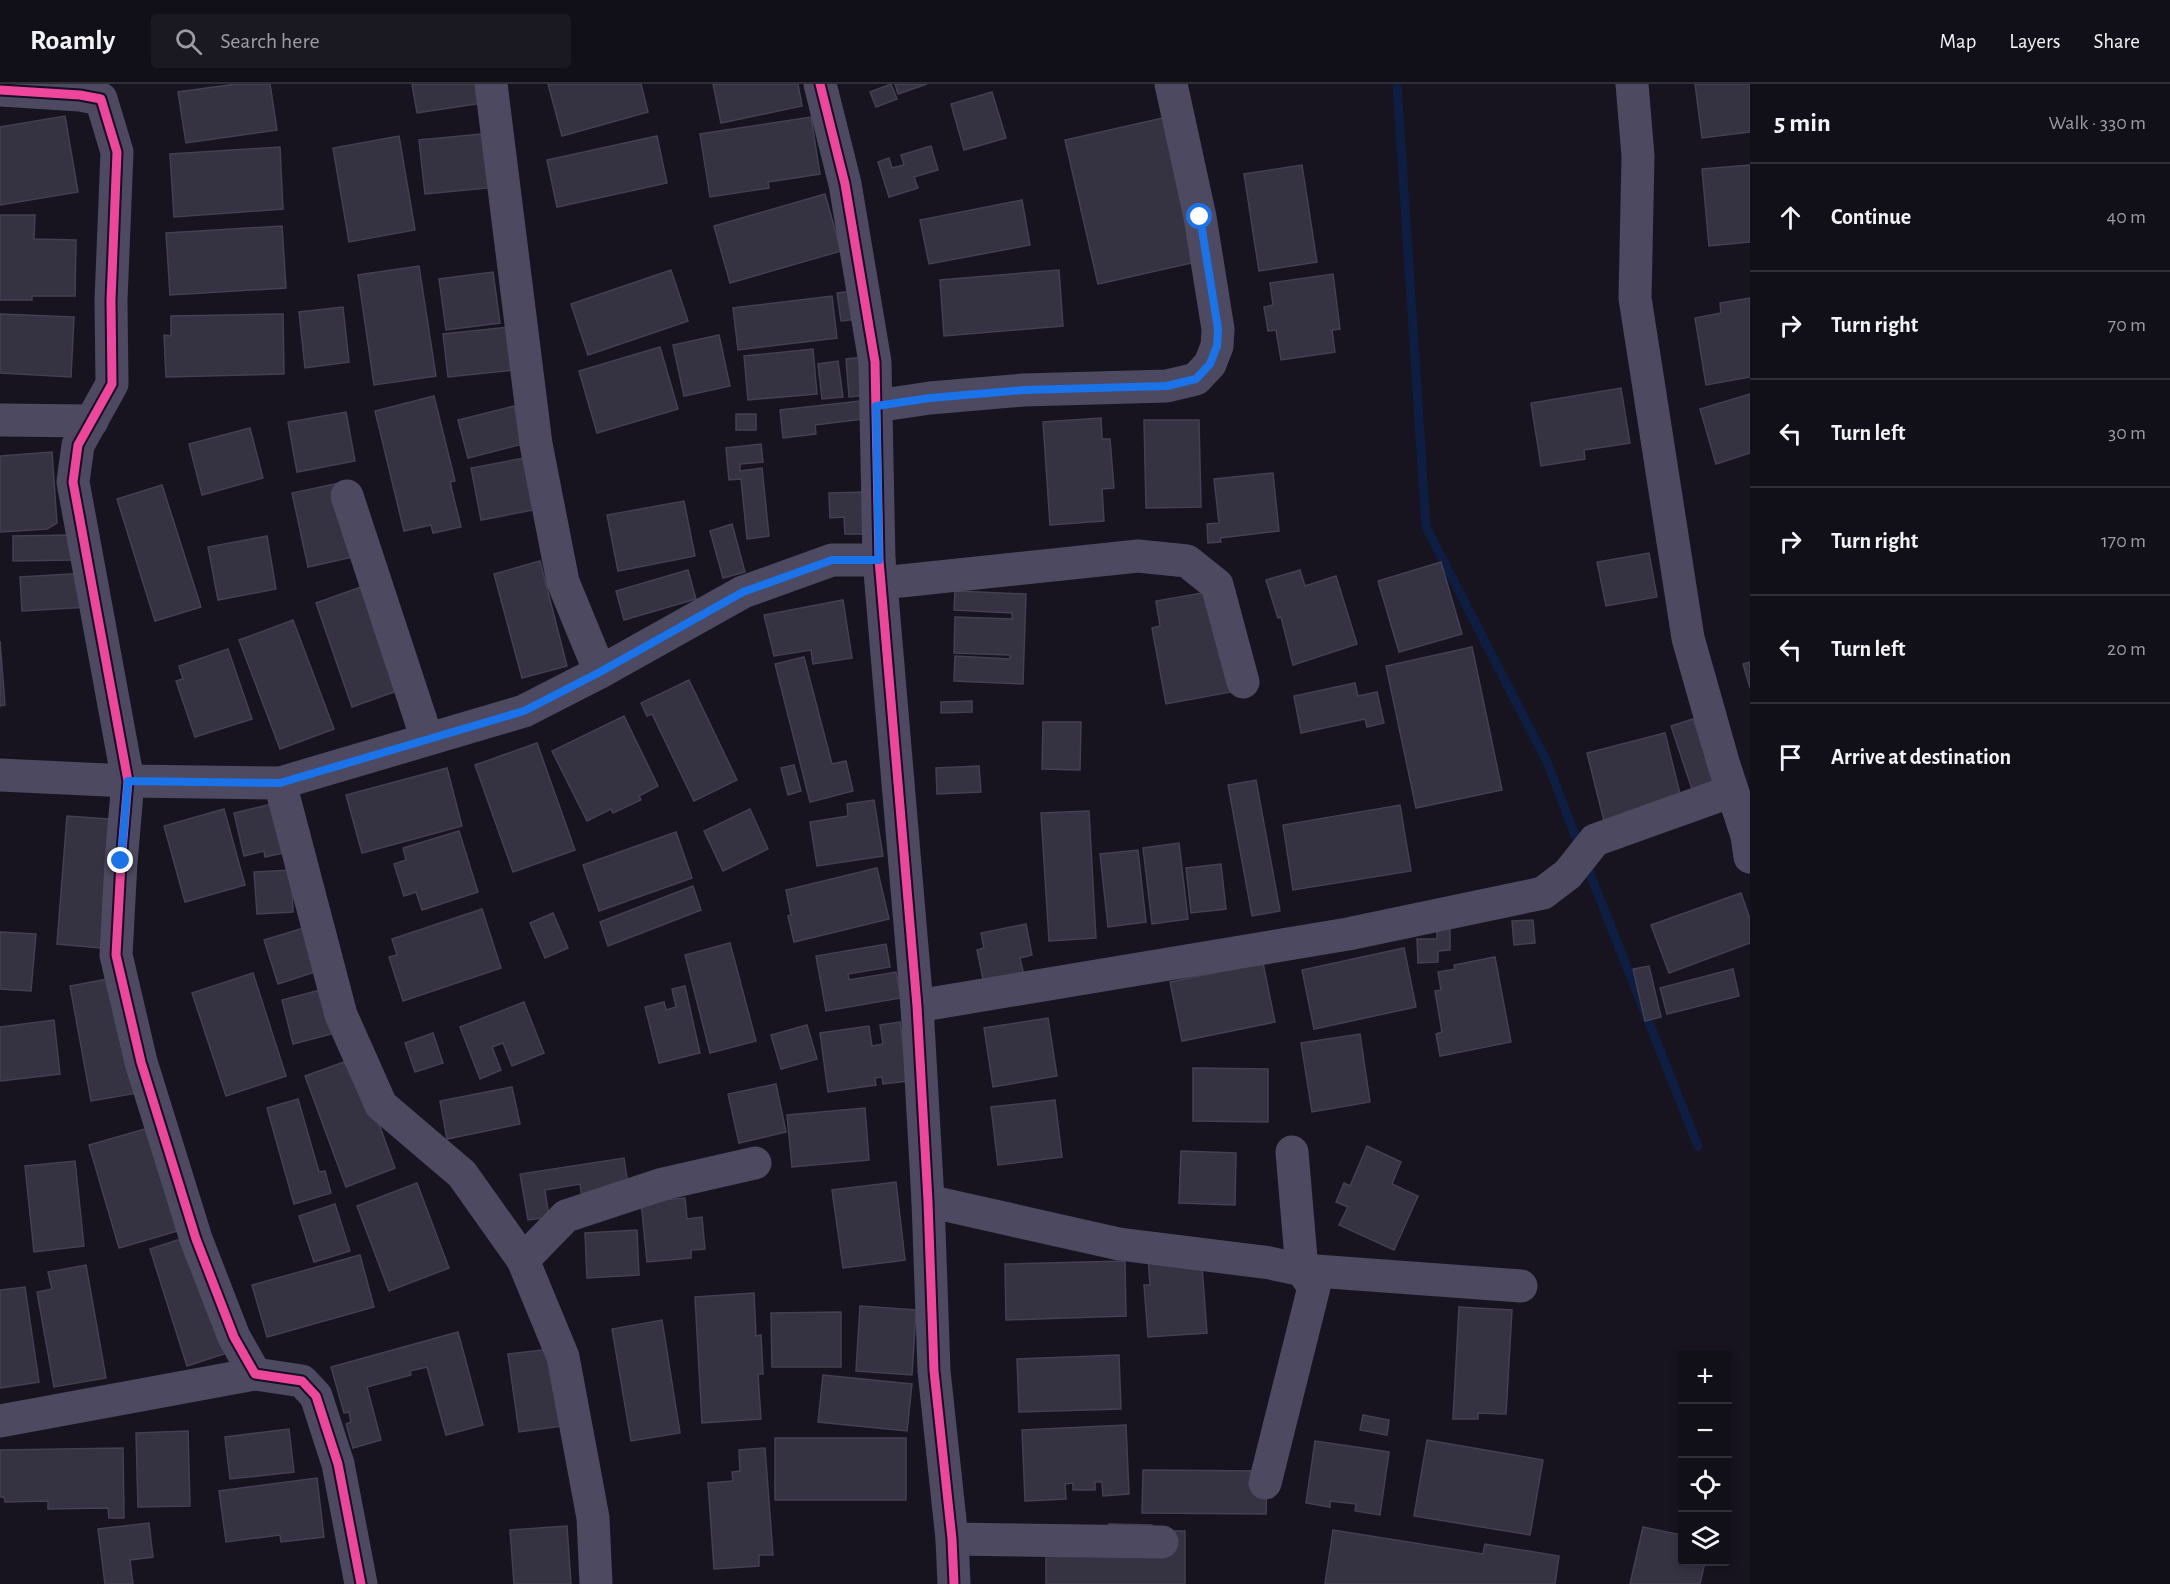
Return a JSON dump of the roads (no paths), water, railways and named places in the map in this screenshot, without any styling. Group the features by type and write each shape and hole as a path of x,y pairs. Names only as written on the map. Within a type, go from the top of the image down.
{"street":[{"path":"491,84 536,444 563,582 600,672"},
{"path":"820,84 847,195 875,362 881,572 917,1006 928,1200 934,1371 952,1539 954,1584"},
{"path":"876,406 930,398 1024,390 1167,386 1196,379 1210,364 1217,346 1218,329 1200,217 1171,84"},
{"path":"1632,84 1638,156 1635,298 1688,638 1735,769 1750,857"},
{"path":"0,90 80,95 101,99 117,152 111,300 111,384 78,445 73,482 128,781 116,955 141,1062 196,1239 234,1337 255,1374"},
{"path":"0,420 92,421"},
{"path":"347,496 427,739"},
{"path":"0,775 128,781 280,783 524,711 600,672 743,592 832,560 881,572 1138,556 1187,561 1217,585 1243,682"},
{"path":"917,1006 1348,934 1543,893 1568,873 1595,840 1735,769"},
{"path":"280,783 340,1015 381,1105 462,1174 523,1260 563,1357 593,1518 596,1584"},
{"path":"1265,1483 1314,1287 1302,1270 1292,1152"},
{"path":"523,1260 566,1216 663,1184 755,1162"},
{"path":"928,1200 1119,1244 1270,1263 1302,1270 1521,1286"},
{"path":"0,1421 255,1374 302,1381 316,1396 338,1464 361,1584"},
{"path":"952,1539 1162,1542"}],"waterway":[{"path":"1397,84 1426,527 1547,762 1580,848"},
{"path":"1586,864 1698,1146"}]}
